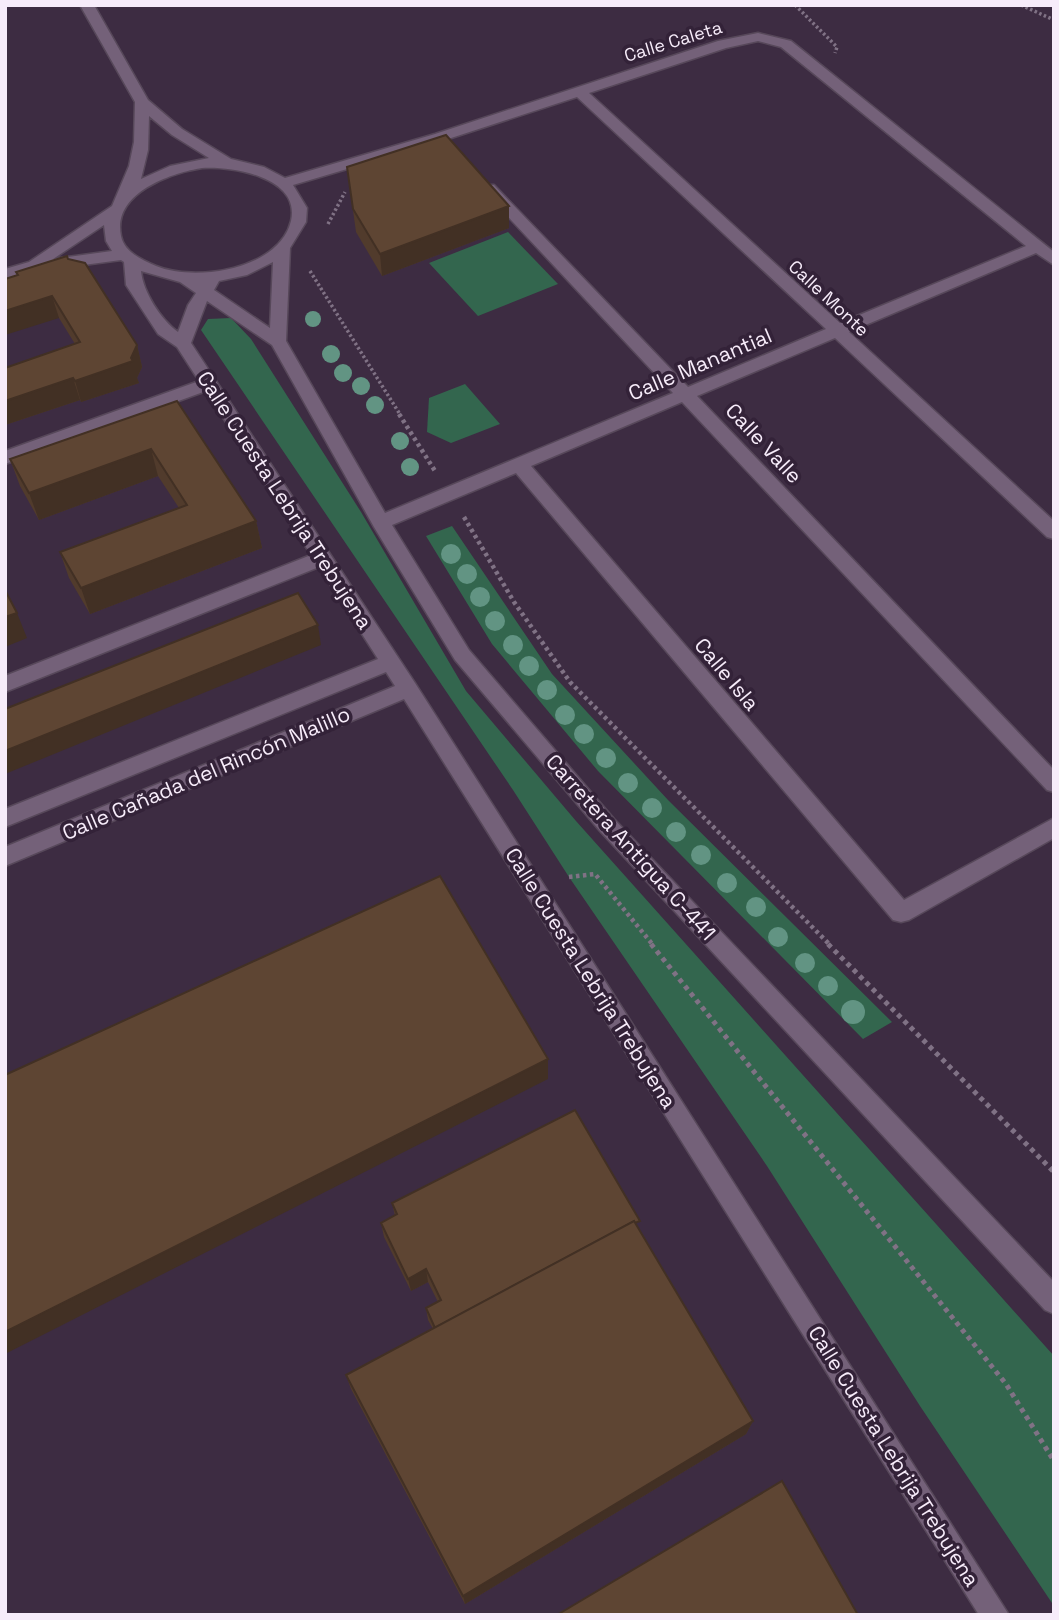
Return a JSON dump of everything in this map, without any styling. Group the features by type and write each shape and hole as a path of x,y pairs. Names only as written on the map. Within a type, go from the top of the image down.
{"street":[{"path":"87,5 142,102 177,132 228,163"},
{"name":"Calle Caleta","path":"284,183 440,136 723,44 758,37 786,44 1004,223 1054,260"},
{"name":"Calle Monte","path":"579,91 1054,532"},
{"path":"126,195 146,180 171,169 199,163 250,166 284,183 294,194 299,207 298,221 293,235 282,248 264,261 216,276 185,278 163,274 127,258 116,246 111,229 116,210 126,195 142,143 142,102"},
{"path":"440,136 454,151"},
{"name":"Calle Valle","path":"473,171 1054,784"},
{"path":"29,267 116,210"},
{"name":"Calle Manantial","path":"381,522 1037,247"},
{"path":"278,341 282,248"},
{"path":"5,275 29,267 127,258"},
{"name":"Calle Cuesta Lebrija Trebujena","path":"127,258 134,285 164,330 183,343 408,689 995,1615"},
{"path":"183,343 203,290 216,276"},
{"name":"Carretera Antigua C-441","path":"185,278 278,341 381,522 462,655 607,825 1054,1300"},
{"path":"5,458 209,384"},
{"name":"Calle Isla","path":"519,464 901,913 1054,827"},
{"path":"5,684 322,558"},
{"name":"Calle Cañada del Rincón Malillo","path":"5,818 390,662"},
{"name":"Calle Cañada del Rincón Malillo","path":"5,857 408,689"}],"path":[{"path":"1021,5 1054,20"},
{"path":"327,227 353,176 345,164"},
{"path":"308,269 450,493 514,602 570,682 1054,1172"},
{"path":"569,877 594,874 1006,1384 1054,1461"}],"green space":[{"path":"508,232 558,284 478,316 429,263"},
{"path":"231,318 251,339 361,512 466,691 576,821 1054,1356 1054,1606 920,1406 767,1166 201,330 208,319"},
{"path":"465,384 500,424 451,443 427,432 429,398"},
{"path":"452,526 552,674 668,800 892,1022 863,1039 598,771 492,644 426,536"}],"building":[{"path":"446,135 509,206 380,254 353,209 347,167"},
{"path":"67,256 68,259 85,263 137,345 131,358 133,361 5,401 5,368 80,342 52,296 5,311 5,279 18,275 16,272"},
{"path":"177,401 256,521 81,588 60,552 187,505 151,449 29,493 10,459"},
{"path":"5,590 17,613 5,617"},
{"path":"298,593 318,625 5,751 5,709"},
{"path":"440,876 548,1059 5,1332 5,1075"},
{"path":"575,1110 640,1221 634,1221 435,1328 426,1308 441,1300 426,1269 408,1279 381,1223 397,1214 392,1203"},
{"path":"634,1221 753,1421 463,1596 346,1375"},
{"path":"782,1481 858,1615 557,1615"}]}
